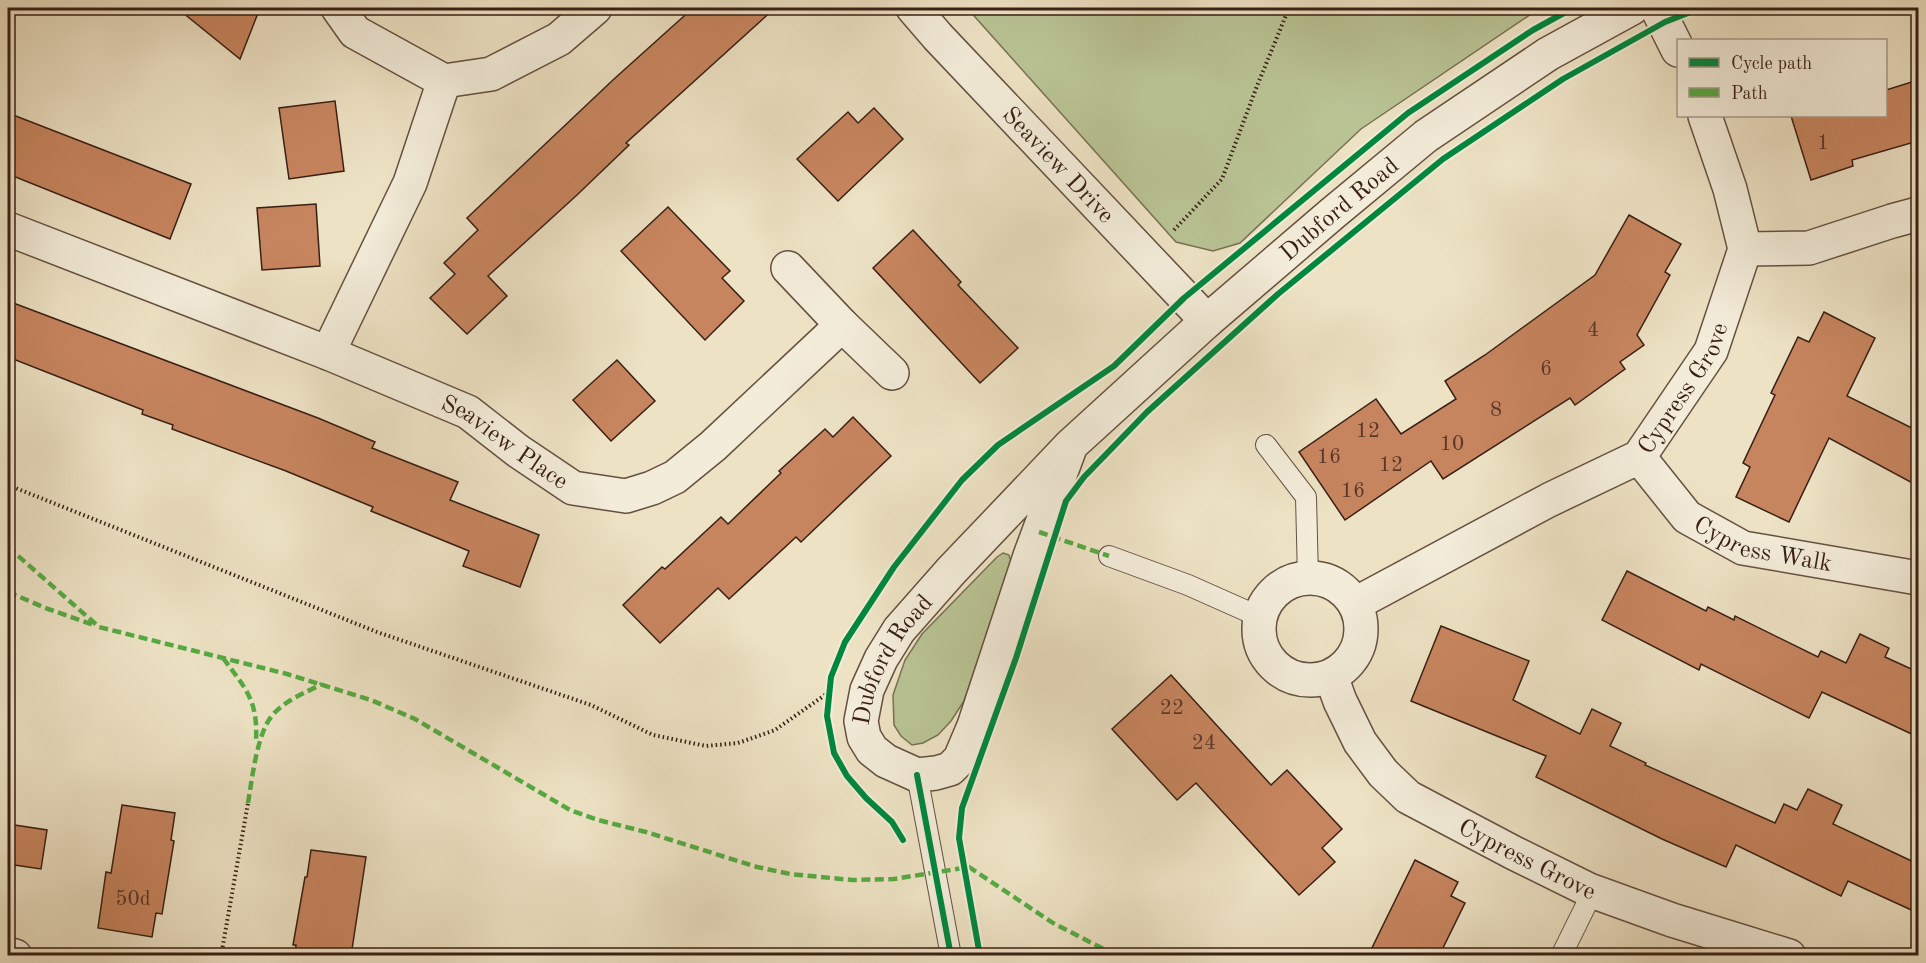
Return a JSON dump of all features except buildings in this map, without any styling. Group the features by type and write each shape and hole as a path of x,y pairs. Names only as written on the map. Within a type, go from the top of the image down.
{"street":[{"path":"338,8 356,32 444,81 491,74 559,39 595,8"},
{"name":"Seaview Drive","path":"913,8 1207,321"},
{"name":"Dubford Road","path":"1071,445 1030,556 974,726 960,759 950,769 917,775 886,761 872,750 864,737 861,722 867,690 881,659 899,630 951,571 1071,445 1207,321 1426,136 1548,54 1632,8"},
{"path":"1657,8 1677,48"},
{"path":"328,353 410,183 444,81"},
{"path":"1705,117 1730,189 1744,249 1809,248 1918,214"},
{"name":"Seaview Place","path":"8,229 328,353 468,412 518,451 573,488 626,496 652,488 675,477 713,446 842,325"},
{"name":"Cypress Grove","path":"1355,604 1549,500 1639,457 1711,351 1744,249"},
{"path":"788,268 842,325 892,372"},
{"name":"Cypress Walk","path":"1639,457 1687,517 1743,548 1918,578"},
{"path":"1308,578 1327,580 1343,590 1355,604 1361,620 1362,637 1356,654 1346,667 1317,681 1289,677 1277,669 1261,646 1259,632 1260,617 1273,594 1283,585 1308,578"},
{"name":"Cypress Grove","path":"1331,676 1340,701 1360,742 1383,773 1408,797 1514,853 1593,891 1672,920 1789,956"},
{"path":"8,954 15,956"}],"lane":[{"path":"1266,445 1306,497 1308,578"},
{"path":"1109,556 1188,585 1260,617"},
{"path":"917,775 951,956"},
{"path":"1561,956 1593,891"}],"path":[{"path":"1147,259 1222,180 1257,86 1290,8"},
{"path":"8,484 377,632 591,705 653,735 706,746 738,743 775,730 825,695 829,695"},
{"path":"828,705 830,686"},
{"path":"221,956 248,803"}],"green space":[{"path":"967,8 1540,8 1361,129 1240,243 1213,251 1176,242"},
{"path":"1003,553 1009,555 1012,565 964,701 951,721 938,735 923,743 912,745 901,736 894,725 893,695 905,660 922,634"}],"marked path":[{"path":"1039,532 1109,556"},
{"path":"8,547 99,627 287,674 371,700 415,719 570,810 757,867 790,874 852,880 894,879 969,867 1053,923 1117,956"},
{"path":"8,592 94,625"},
{"path":"223,658 244,687 253,705 256,741"},
{"path":"248,803 253,770 266,725 276,711 288,702 322,684"}],"cycle path":[{"path":"903,840 892,822 866,798 847,776 834,753 827,716 831,677 845,642 894,567 962,480 998,445 1114,366 1184,298 1408,113 1533,30 1573,8"},
{"path":"980,956 959,838 962,808 1016,658 1066,501 1084,477 1147,412 1278,294 1443,159 1563,79 1665,22 1701,8"},
{"path":"917,775 951,956"}]}
